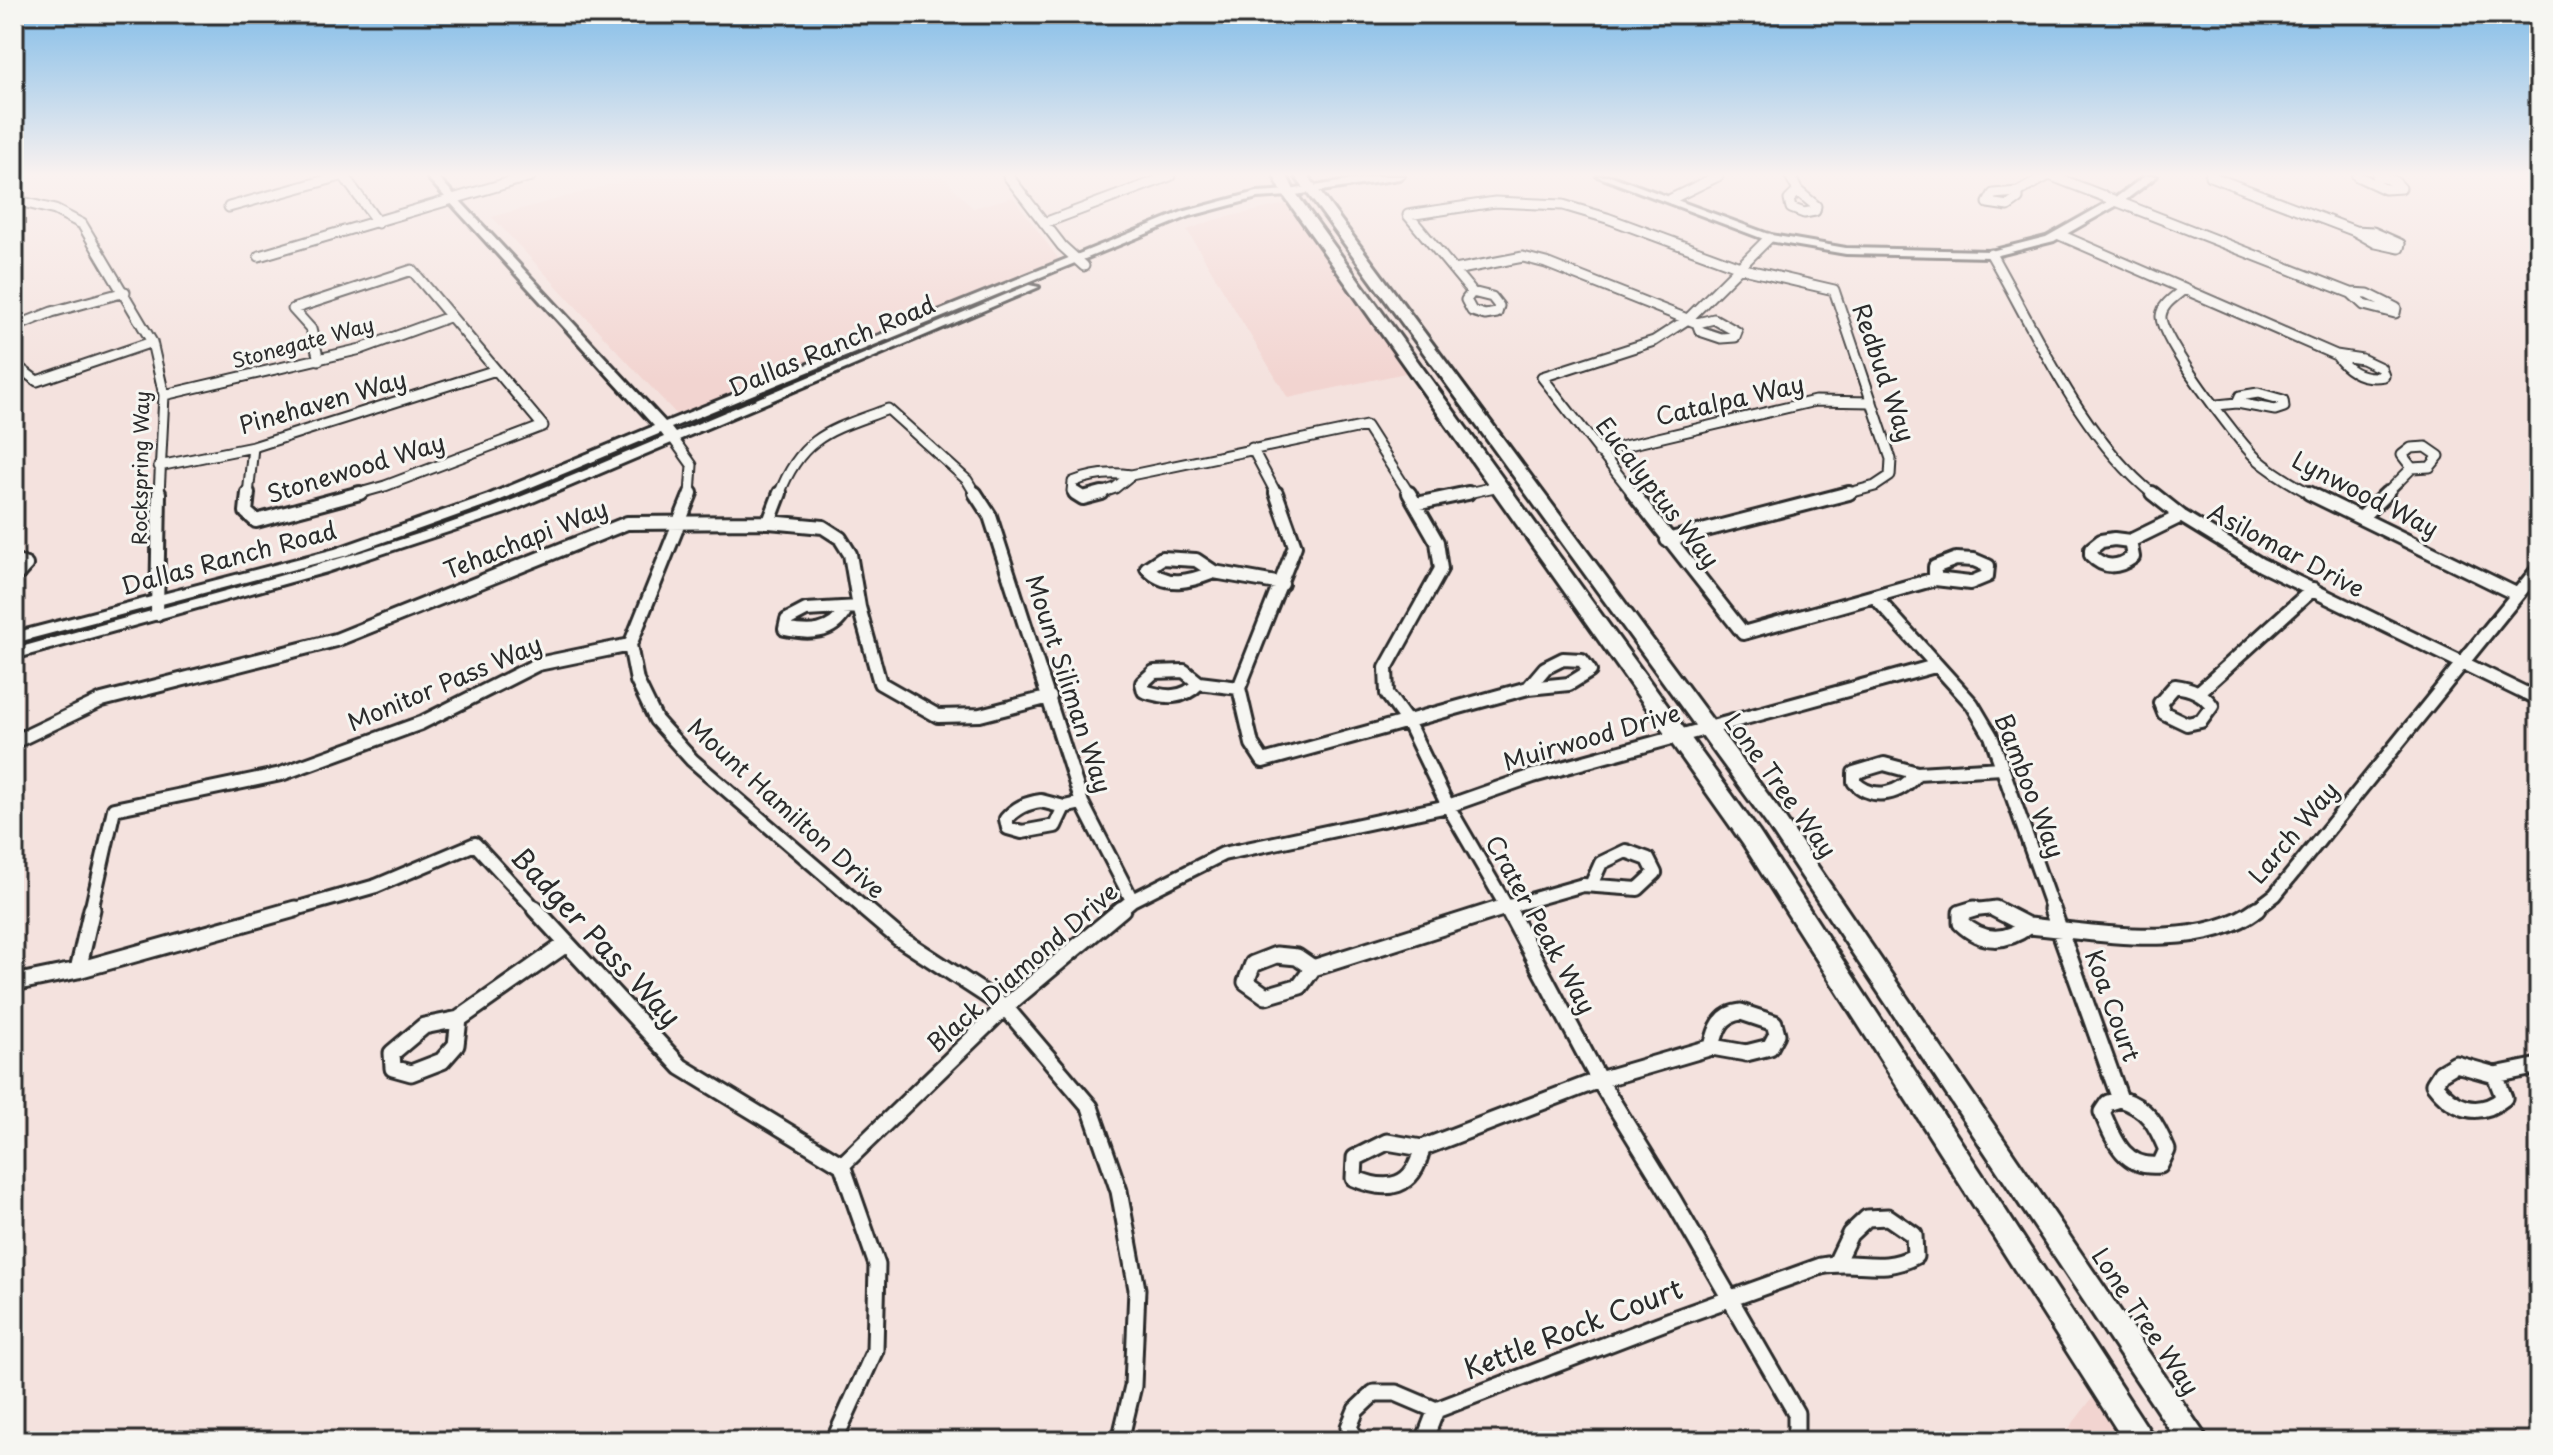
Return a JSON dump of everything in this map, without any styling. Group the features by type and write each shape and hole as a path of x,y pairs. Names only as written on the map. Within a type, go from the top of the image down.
{"main road":[{"name":"Lone Tree Way","path":"1334,244 1381,322 1751,838 2141,1441"},
{"name":"Lone Tree Way","path":"1345,244 1443,371 1773,817 2194,1441"},
{"path":"1381,322 1391,322 1402,328 1430,364 1443,371"}],"street":[{"name":"Rockspring Way","path":"95,244 152,342 164,395 159,466 157,608"},
{"path":"259,256 303,244"},
{"path":"493,244 668,433 692,465 692,490 630,645"},
{"path":"1063,244 1080,263"},
{"name":"Dallas Ranch Road","path":"14,638 293,579 423,539 504,509 862,344 1134,244"},
{"path":"1433,244 1472,292"},
{"path":"1675,244 1741,269"},
{"path":"1455,270 1523,257 1546,263 1692,321 1764,244"},
{"path":"1804,244 1846,251 1991,254 2028,244"},
{"path":"2080,244 2336,355"},
{"path":"2229,244 2351,293"},
{"name":"Asilomar Drive","path":"1991,254 2086,418 2131,476 2181,516 2250,559 2539,700"},
{"name":"Dallas Ranch Road","path":"668,433 780,393 1080,263"},
{"name":"Redbud Way","path":"1667,540 1875,486 1890,476 1891,459 1834,290 1786,283 1741,269"},
{"path":"319,360 311,329 293,309 412,270 496,370"},
{"name":"Lynwood Way","path":"2184,289 2165,305 2161,316 2163,331 2176,354 2255,457 2303,490 2516,594"},
{"path":"14,327 52,312 125,292"},
{"name":"Stonegate Way","path":"164,395 361,349 449,317"},
{"name":"Eucalyptus Way","path":"1692,321 1654,341 1542,377 1743,633 1876,598"},
{"path":"14,364 37,381 152,342"},
{"path":"780,393 801,377 857,354 862,344"},
{"name":"Stonewood Way","path":"253,447 246,512 256,521 385,486 543,426 496,370"},
{"name":"Pinehaven Way","path":"159,466 253,447 496,370"},
{"name":"Catalpa Way","path":"1599,452 1815,401 1872,402"},
{"path":"2217,405 2237,403"},
{"name":"Mount Siliman Way","path":"769,522 788,474 803,450 834,431 888,409 967,480 990,516 1082,803 1132,900"},
{"name":"Crater Peak Way","path":"1252,448 1366,426 1437,542 1441,569 1386,668 1387,694 1408,723 1448,806 1506,905 1599,1080 1796,1413 1796,1441"},
{"path":"1131,475 1121,485 1083,498 1072,491 1073,482 1086,475 1105,471 1131,475 1252,448 1276,493 1295,546 1239,688 1252,744 1263,761 1528,688 1557,687 1582,679 1590,671 1582,660 1562,657 1545,666 1528,688"},
{"path":"2361,518 2412,468"},
{"path":"1416,504 1499,486"},
{"path":"2130,541 2181,516"},
{"name":"Tehachapi Way","path":"14,742 28,732 102,700 336,640 627,523 769,522 823,527 840,538 850,554 859,607 880,683 938,716 980,715 1050,697"},
{"path":"1214,572 1192,580 1171,582 1152,576 1147,568 1162,558 1196,560 1214,572 1282,584"},
{"path":"14,561 26,565 14,578"},
{"name":"Larch Way","path":"2028,926 2152,937 2211,929 2247,916 2275,895 2539,568"},
{"path":"1876,598 1935,579"},
{"path":"2199,692 2313,589"},
{"name":"Bamboo Way","path":"1876,598 1972,704 1991,736 2059,930"},
{"path":"845,611 829,629 804,633 785,629 787,620 796,612 823,606 845,611 859,607"},
{"name":"Dallas Ranch Road","path":"14,654 157,608"},
{"name":"Monitor Pass Way","path":"78,970 114,809 281,774 421,723 538,664 630,645"},
{"name":"Mount Hamilton Drive","path":"630,645 637,681 656,720 692,760 899,938 1005,1007 1090,1107 1119,1191 1137,1289 1133,1386 1120,1441"},
{"name":"Muirwood Drive","path":"1448,806 1533,776 1935,666"},
{"path":"1199,683 1239,688"},
{"path":"1917,773 2002,768"},
{"path":"1064,807 1082,803"},
{"name":"Black Diamond Drive","path":"842,1165 1005,1007 1132,900 1223,854 1448,806"},
{"name":"Badger Pass Way","path":"14,983 78,970 376,886 475,844 681,1067 842,1165"},
{"path":"1313,968 1506,905 1592,883"},
{"name":"Koa Court","path":"2059,930 2120,1099"},
{"path":"459,1019 456,1045 442,1061 411,1073 393,1068 392,1053 424,1026 459,1019 566,944"},
{"path":"1422,1148 1599,1080 1712,1047"},
{"path":"2495,1075 2539,1066"},
{"name":"Koa Court","path":"2120,1099 2136,1103 2151,1114 2167,1150 2160,1165 2148,1168 2135,1165 2119,1152 2102,1112 2108,1103 2120,1099"},
{"path":"834,1441 875,1350 877,1265 842,1165"},
{"path":"1873,1215 1898,1220 1914,1235 1915,1256 1899,1267 1873,1269 1837,1261 1854,1226 1873,1215"},
{"name":"Kettle Rock Court","path":"1436,1410 1729,1297 1837,1261"},
{"path":"1357,1441 1349,1427 1357,1404 1369,1394 1398,1391 1436,1410 1424,1441"}],"shaded area":[{"path":"517,244 1047,244 1063,265 680,418"},
{"path":"1195,244 1319,244 1410,372 1288,398"},
{"path":"2094,1396 2123,1441 2059,1441"}]}
